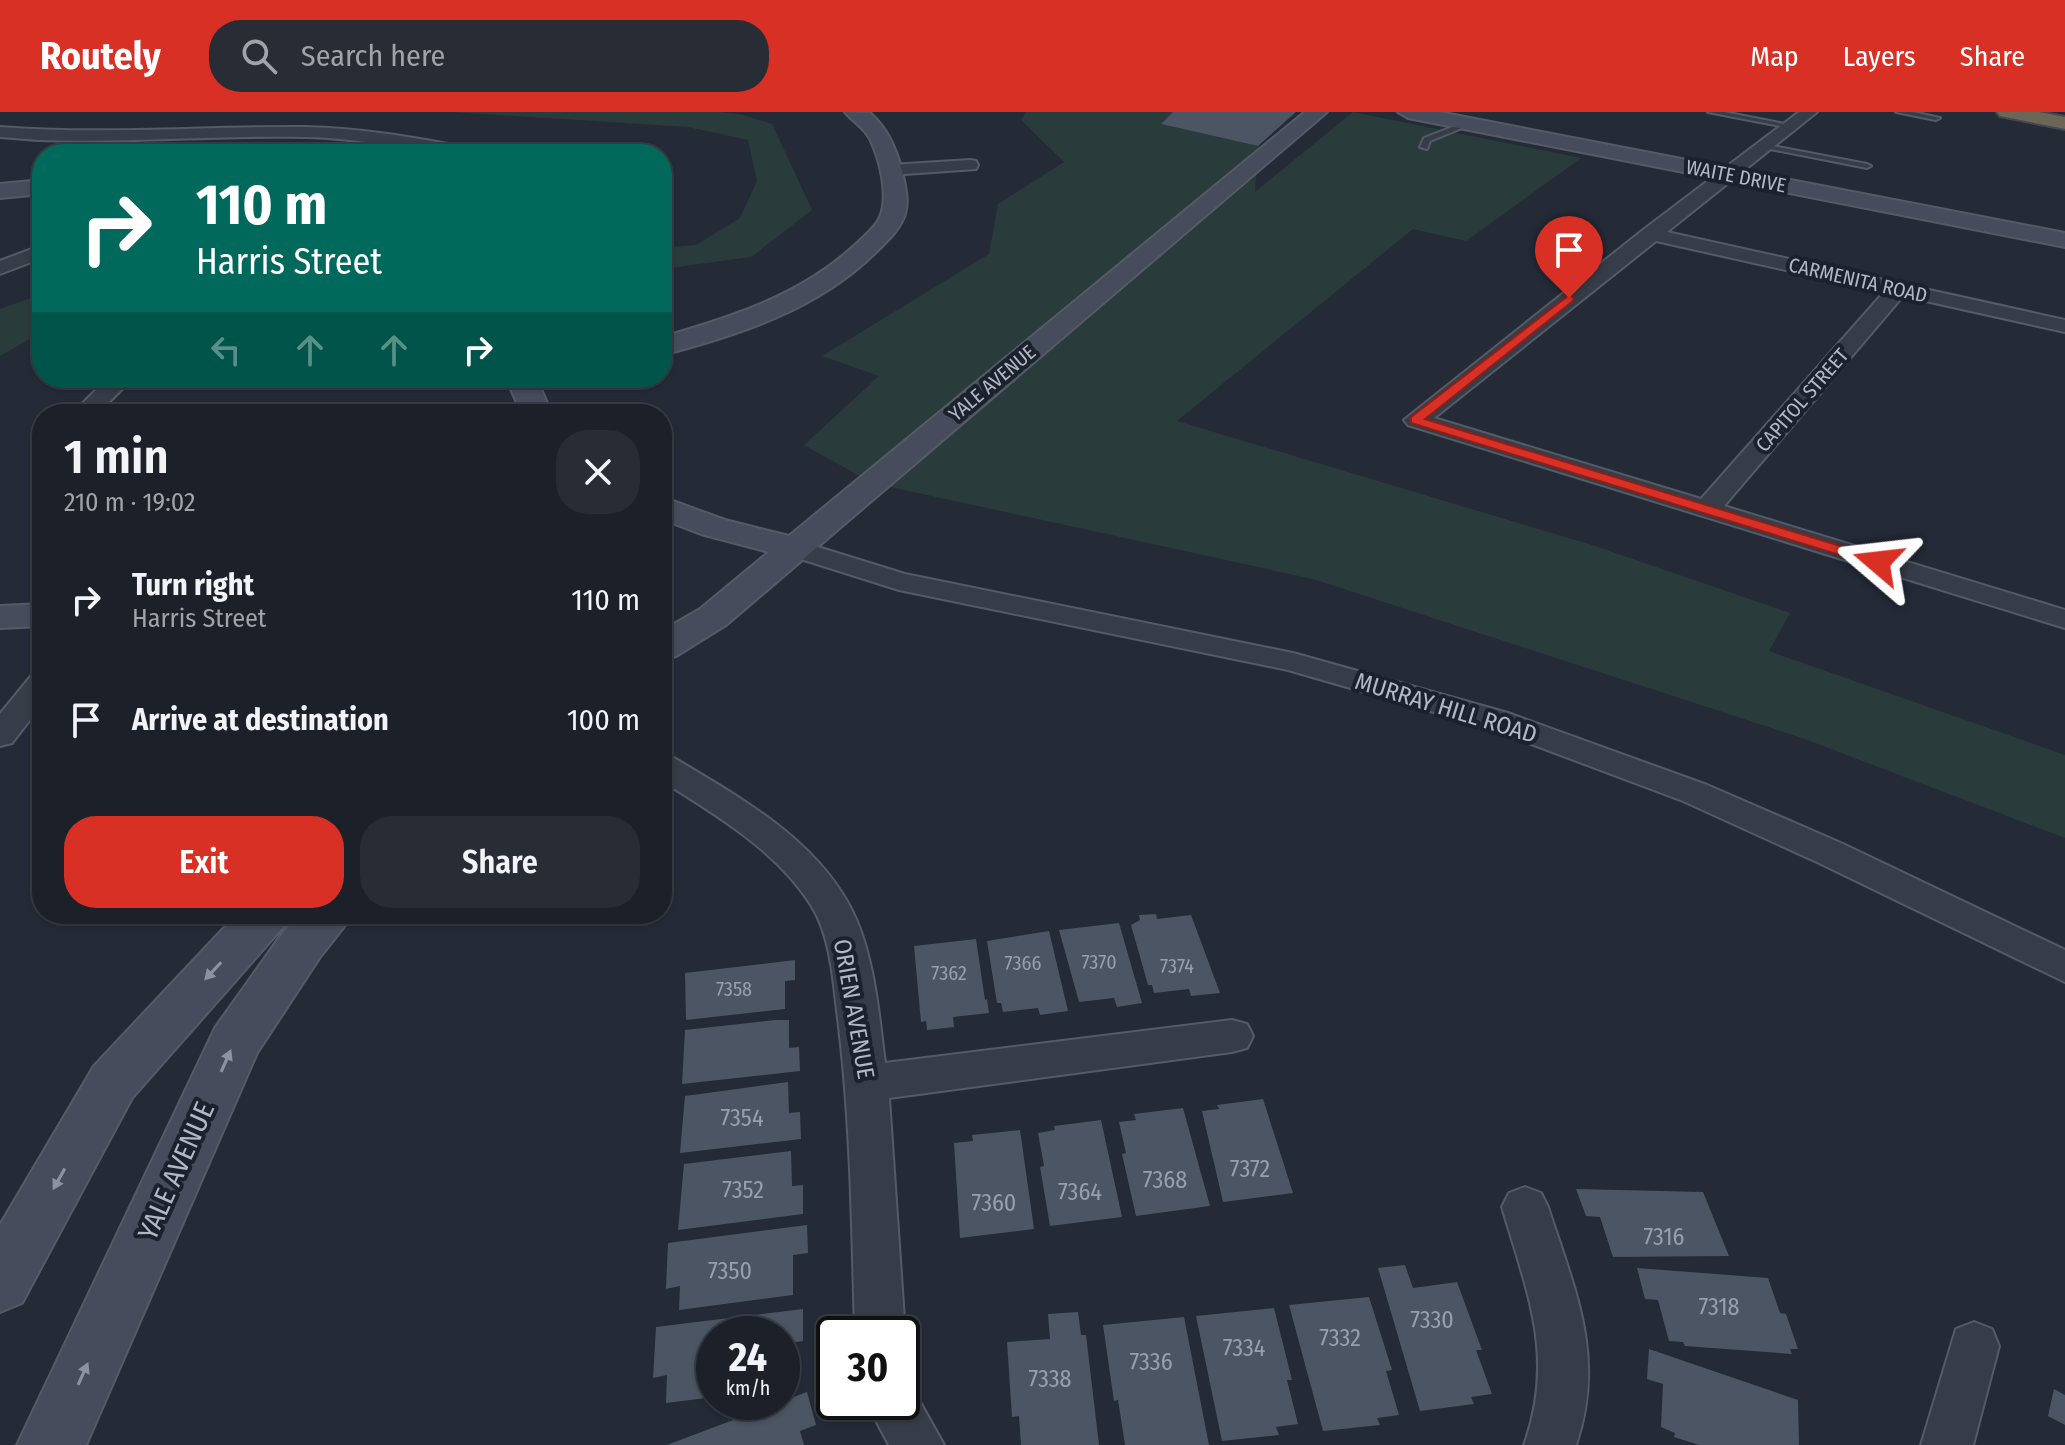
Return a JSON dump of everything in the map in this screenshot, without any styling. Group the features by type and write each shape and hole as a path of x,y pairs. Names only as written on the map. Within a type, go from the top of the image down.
{"highway":[{"path":"2007,112 2065,121"},
{"path":"2018,112 2065,121"}],"main road":[{"path":"672,343 758,315 808,292 842,272 890,222 896,187 881,137 855,112"},
{"name":"YALE AVENUE","path":"672,642 713,617 1317,112"},
{"name":"WAITE DRIVE","path":"1408,112 2065,240"},
{"path":"0,191 32,188"},
{"path":"672,511 713,527 795,548"},
{"path":"0,617 32,615"},
{"path":"0,1283 113,1082 257,924"},
{"name":"YALE AVENUE","path":"51,1445 234,1043 302,944 321,924"}],"street":[{"path":"1809,112 1416,420 2065,619"},
{"path":"0,132 53,135 307,132 423,144"},
{"path":"402,144 408,141"},
{"path":"891,170 970,165"},
{"name":"CARMENITA ROAD","path":"1650,234 2065,326"},
{"path":"0,268 32,255"},
{"name":"CAPITOL STREET","path":"1706,510 1898,289"},
{"path":"95,404 111,388"},
{"name":"MURRAY HILL ROAD","path":"795,548 899,581 1293,662 1497,720 1708,799 1830,853 2065,967"},
{"path":"0,736 32,696"},
{"name":"ORIEN AVENUE","path":"672,772 754,822 793,859 824,896 847,945 868,1083 879,1316"},
{"path":"868,1083 1232,1036"},
{"path":"1525,1207 1563,1335 1567,1368 1561,1441"},
{"path":"1947,1445 1974,1346"},
{"path":"903,1420 918,1445"}],"lane":[{"path":"1712,112 1791,126"},
{"path":"1900,112 1936,118"},
{"path":"1424,147 1427,140 1468,124"},
{"path":"1765,146 1867,166"}],"shaded area":[{"path":"452,112 720,112 744,115 772,124 812,210 751,257 672,268 672,247 696,245 740,218 757,181 748,140 688,127"},
{"path":"1026,112 1173,112 1162,124 1258,146 1255,192 1353,112 1581,158 1466,241 1413,229 1177,421 1592,545 1790,613 1769,651 2065,755 2065,838 1802,738 1313,579 872,483 804,445 879,376 822,356 989,254 998,204 1064,162 1021,120"},
{"path":"32,298 32,338 0,356 0,309"}],"building":[{"path":"1173,112 1296,112 1258,146 1161,124"},
{"path":"1156,914 1157,919 1191,915 1220,993 1191,996 1189,989 1154,993 1152,985 1148,985 1131,925 1140,920 1139,915"},
{"path":"1119,923 1142,1003 1117,1007 1114,998 1079,1002 1059,930"},
{"path":"1049,931 1068,1011 1040,1015 1038,1008 1003,1012 1001,1003 997,1003 987,941"},
{"path":"976,939 989,1013 953,1017 954,1027 927,1030 926,1021 921,1022 914,946"},
{"path":"795,960 795,980 785,981 785,1009 686,1020 685,973"},
{"path":"789,1020 789,1048 799,1047 800,1071 682,1084 685,1030"},
{"path":"788,1082 789,1113 800,1112 801,1139 680,1153 685,1096"},
{"path":"1263,1099 1293,1193 1223,1202 1202,1111 1219,1109 1217,1105"},
{"path":"1183,1108 1210,1206 1136,1216 1122,1154 1126,1153 1119,1122 1136,1120 1134,1114"},
{"path":"1101,1120 1122,1217 1050,1226 1038,1133 1055,1130 1054,1126"},
{"path":"1020,1130 1034,1229 960,1238 954,1143 973,1141 972,1135"},
{"path":"791,1151 792,1186 803,1185 803,1214 678,1230 684,1164"},
{"path":"1576,1189 1703,1192 1729,1256 1613,1257 1600,1217 1586,1216"},
{"path":"807,1225 808,1253 793,1255 793,1295 679,1310 680,1286 666,1289 668,1243"},
{"path":"1405,1265 1413,1288 1457,1282 1482,1350 1476,1350 1492,1394 1471,1397 1474,1404 1420,1411 1378,1268"},
{"path":"1637,1268 1768,1278 1780,1313 1786,1314 1798,1349 1790,1349 1792,1354 1685,1346 1683,1342 1669,1341 1658,1300 1645,1299"},
{"path":"1369,1297 1392,1370 1386,1371 1399,1415 1377,1418 1380,1425 1323,1431 1289,1305"},
{"path":"1274,1308 1292,1380 1287,1380 1298,1424 1276,1427 1279,1435 1222,1441 1196,1316"},
{"path":"803,1309 803,1341 800,1341 800,1316 746,1316"},
{"path":"1078,1312 1081,1335 1086,1335 1099,1445 1021,1445 1019,1416 1012,1417 1007,1342 1050,1339 1048,1314"},
{"path":"1184,1317 1209,1445 1125,1445 1118,1400 1114,1401 1103,1325"},
{"path":"696,1322 696,1399 666,1403 667,1375 653,1378 656,1327"},
{"path":"1649,1349 1798,1400 1799,1445 1699,1445 1674,1437 1675,1433 1661,1427 1663,1384 1647,1379"},
{"path":"2054,1389 2065,1395 2065,1425 2048,1416"},
{"path":"807,1392 816,1425 800,1431 804,1445 667,1445 733,1420 800,1420 800,1395"}],"route":[{"path":"1569,298 1416,420 1878,562"}]}
